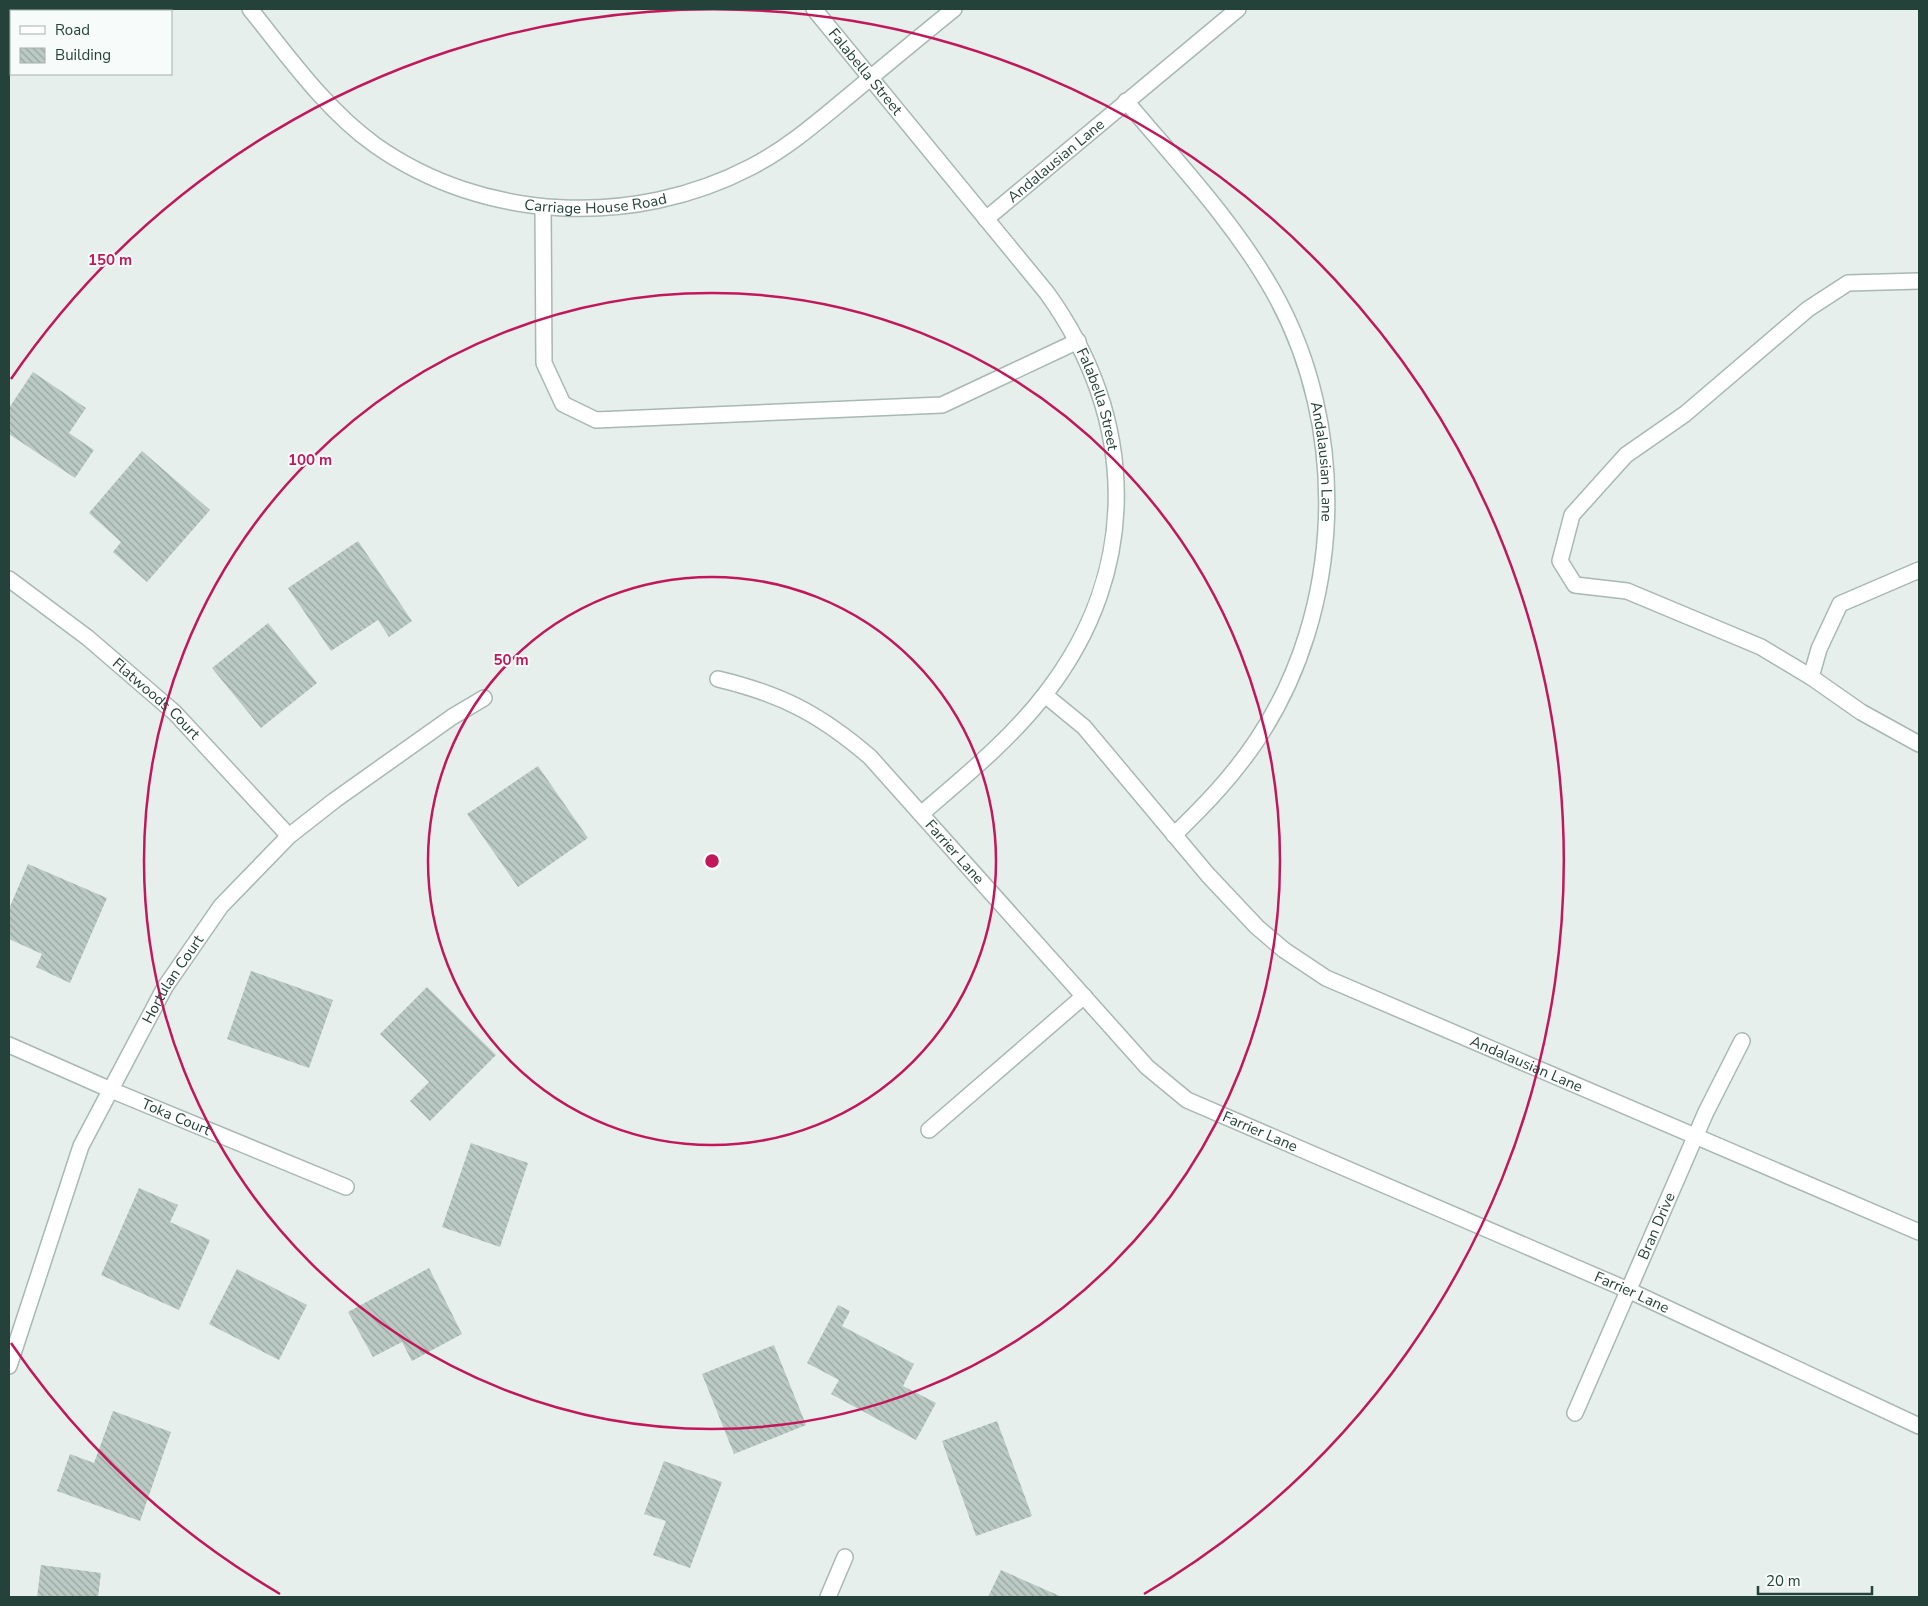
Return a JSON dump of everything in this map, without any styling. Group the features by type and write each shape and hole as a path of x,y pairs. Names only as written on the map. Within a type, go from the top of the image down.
{"street":[{"name":"Carriage House Road","path":"250,9 329,104 375,144 426,175 491,198 544,207 605,208 681,195 752,167 785,146 954,9"},
{"name":"Falabella Street","path":"814,9 1047,293 1068,323 1078,341 1098,388 1109,422 1115,467 1115,530 1098,601 1084,634 1066,666 1045,695 994,750 921,814"},
{"name":"Andalausian Lane","path":"986,219 1238,9"},
{"name":"Andalausian Lane","path":"1126,102 1226,222 1274,292 1292,330 1307,371 1318,412 1327,496 1322,564 1310,623 1296,663 1275,709 1258,739 1233,774 1174,835"},
{"path":"544,207 544,363 563,404 596,420 942,405 1078,341"},
{"path":"1919,281 1848,284 1808,309 1685,414 1626,455 1572,515 1560,561 1575,585 1627,591 1761,647 1812,677 1861,712 1919,744"},
{"path":"1812,677 1819,649 1840,604 1919,570"},
{"name":"Flatwoods Court","path":"9,579 88,638 175,713 289,836"},
{"name":"Farrier Lane","path":"718,679 768,693 815,715 843,734 870,756 1147,1067 1187,1100 1628,1290 1919,1426"},
{"name":"Andalausian Lane","path":"1045,695 1084,727 1208,875 1257,927 1284,950 1326,978 1919,1232"},
{"name":"Hortulan Court","path":"9,1366 82,1146 165,987 221,906 289,836 334,800 452,717 484,698"},
{"path":"929,1130 1084,996"},
{"name":"Bran Drive","path":"1575,1413 1696,1136 1742,1041"},
{"name":"Toka Court","path":"9,1045 111,1090 346,1187"},
{"path":"828,1597 845,1557"}],"building":[{"path":"33,372 86,408 69,433 94,450 75,478 9,434 9,408"},
{"path":"142,451 210,510 147,582 113,552 121,542 89,513"},
{"path":"358,541 412,621 389,637 378,620 331,651 288,588"},
{"path":"268,623 317,683 261,728 212,668"},
{"path":"538,766 588,838 518,887 467,814"},
{"path":"28,864 107,898 70,983 36,967 42,954 9,939 9,909"},
{"path":"251,971 333,1000 309,1068 227,1039"},
{"path":"427,987 496,1055 430,1121 410,1101 429,1082 380,1034"},
{"path":"471,1143 528,1163 500,1247 442,1227"},
{"path":"139,1188 178,1205 170,1222 210,1240 179,1310 101,1275"},
{"path":"429,1268 462,1334 412,1361 402,1342 373,1357 348,1312"},
{"path":"237,1269 307,1305 279,1360 209,1324"},
{"path":"838,1305 850,1311 842,1326 914,1364 903,1386 936,1403 916,1440 831,1394 839,1380 807,1363"},
{"path":"774,1345 806,1425 734,1454 702,1374"},
{"path":"113,1411 171,1432 140,1521 57,1491 70,1454 94,1463"},
{"path":"997,1421 1032,1516 976,1536 942,1441"},
{"path":"664,1461 722,1482 690,1568 653,1555 666,1521 644,1514"},
{"path":"41,1565 101,1573 98,1597 37,1597"},
{"path":"1001,1570 1062,1597 988,1597"}]}
